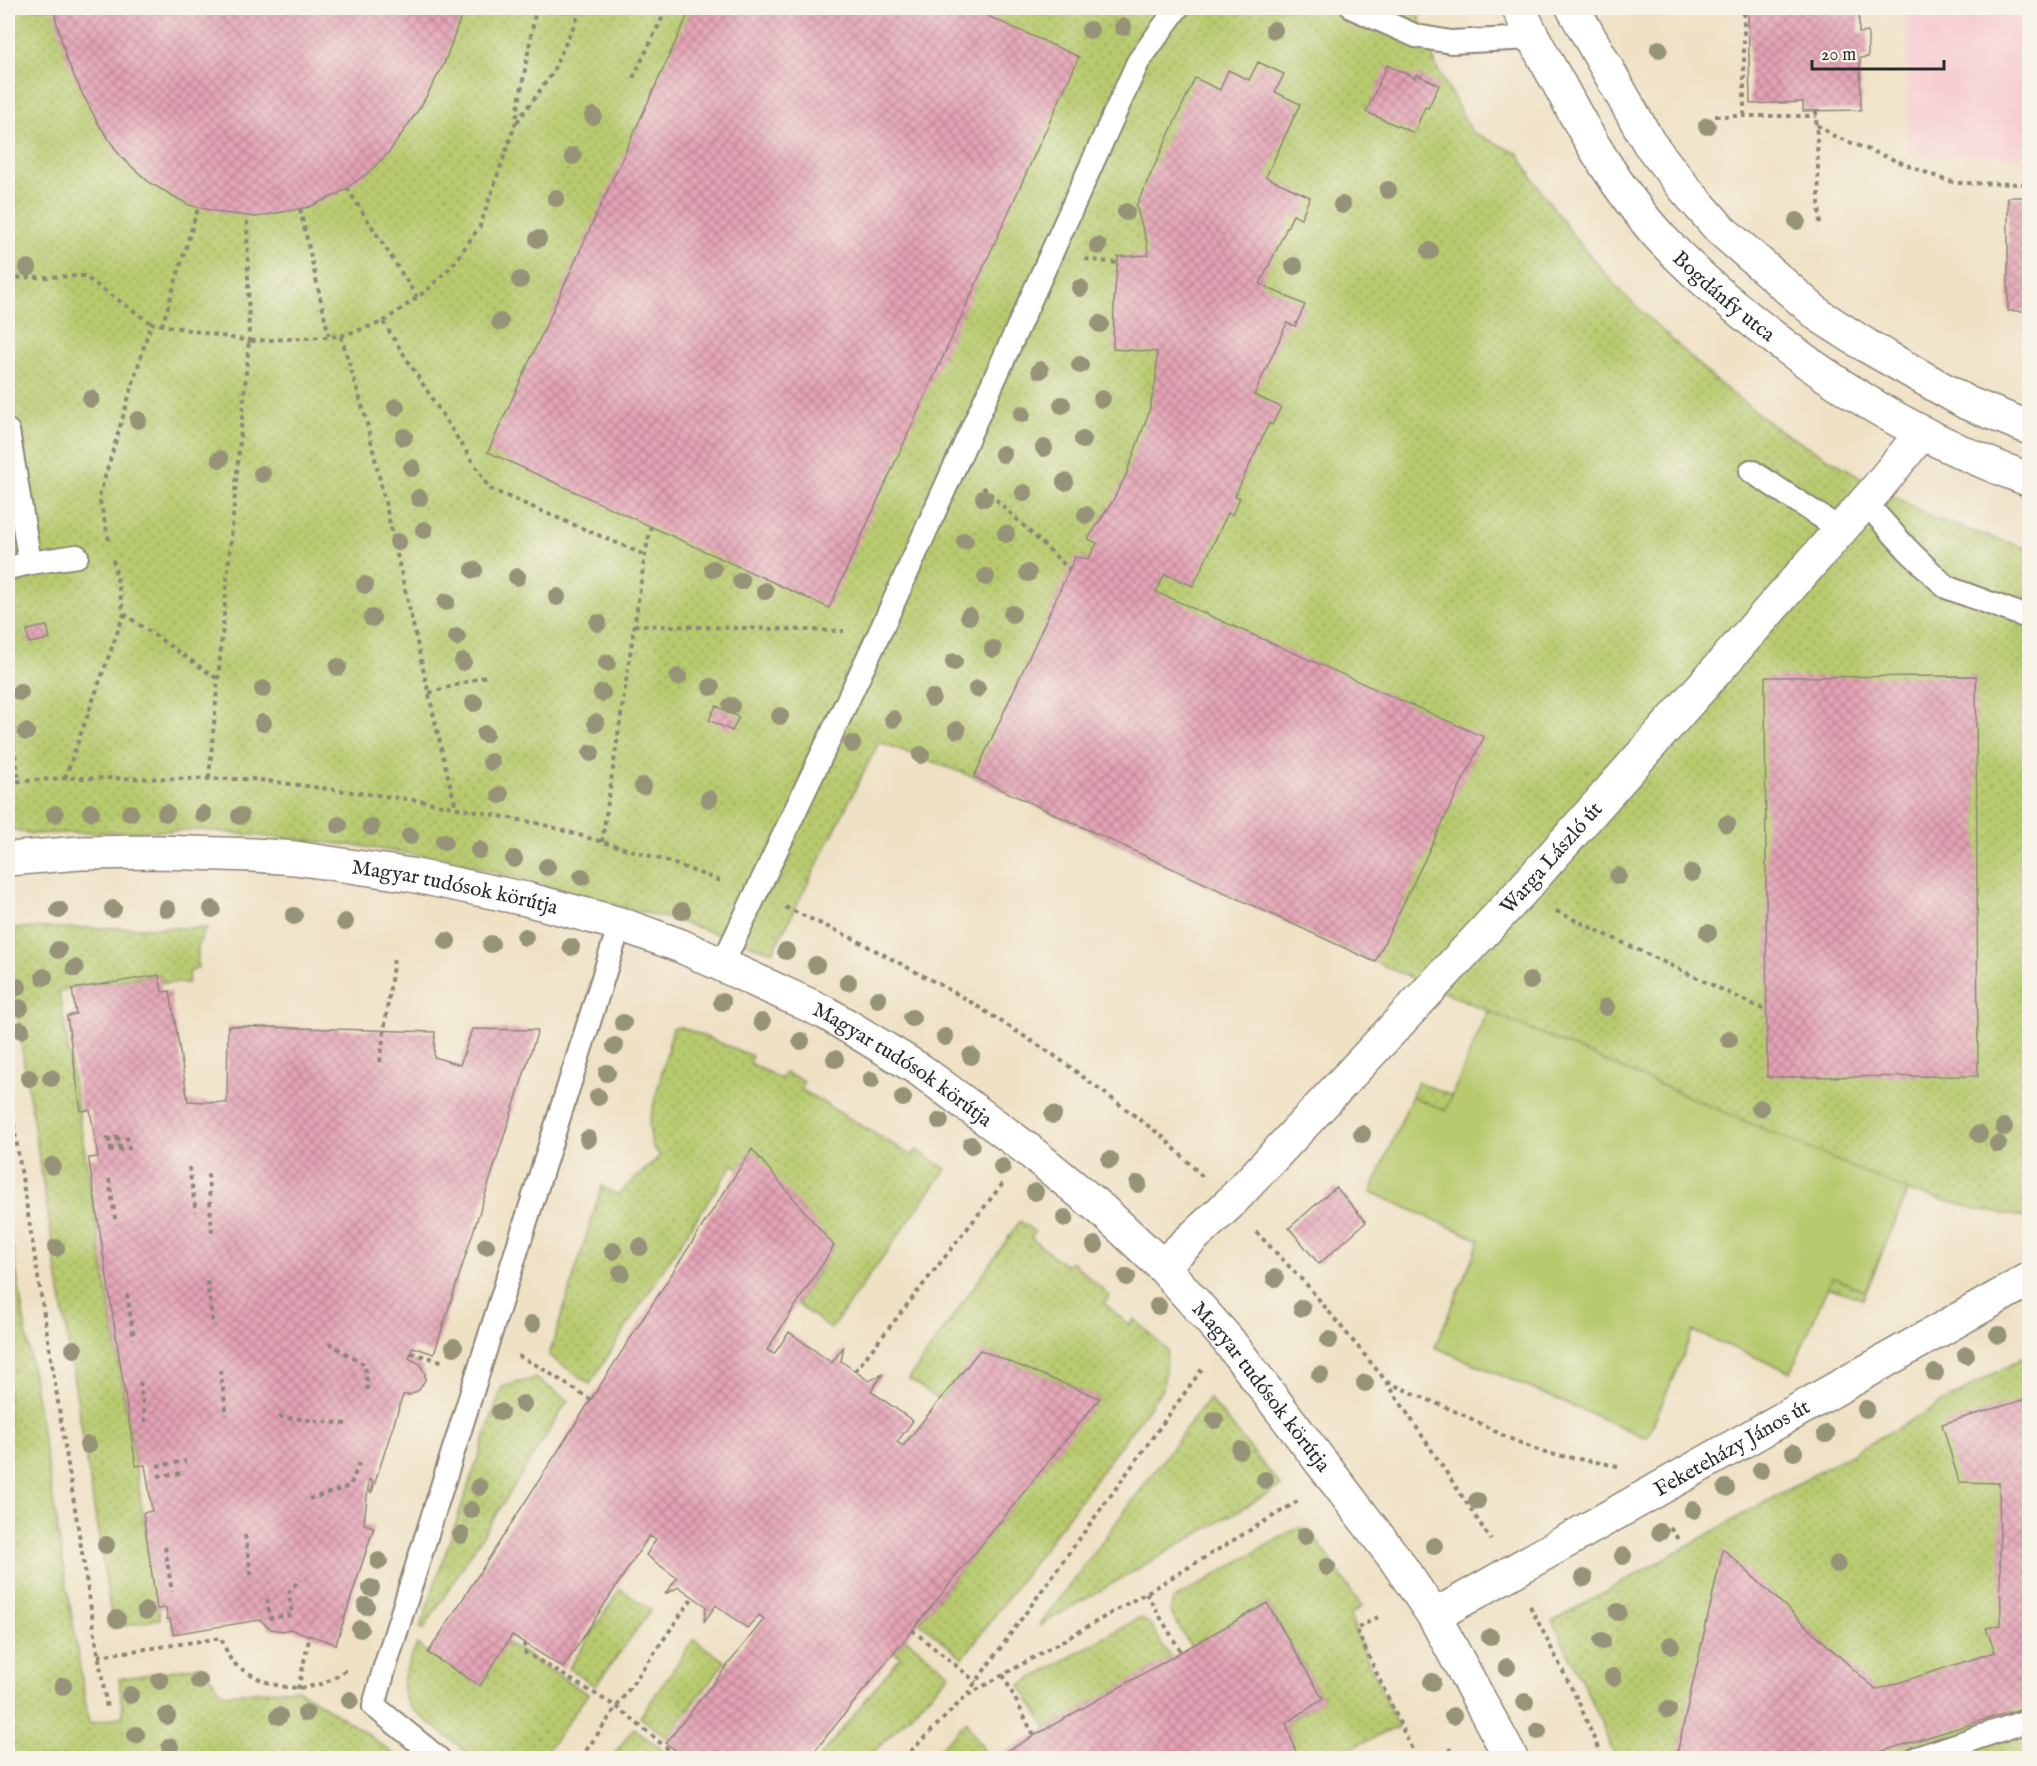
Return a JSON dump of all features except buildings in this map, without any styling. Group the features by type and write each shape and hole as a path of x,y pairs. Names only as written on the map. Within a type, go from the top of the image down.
{"street":[{"name":"Bogdánfy utca","path":"1519,8 1587,138 1636,206 1683,261 1746,316 1814,368 1879,411 1961,453 2030,480"},
{"path":"1573,8 1648,143 1684,189 1721,230 1820,316 1867,346 1967,403 2030,428"},
{"name":"Warga László út","path":"1162,1266 1229,1204 1518,894 1865,502 1920,434"},
{"name":"Magyar tudósok körútja","path":"8,859 80,853 158,852 295,858 411,875 526,899 620,924 681,946 826,1013 920,1071 1027,1149 1102,1210 1162,1266 1227,1339 1335,1479 1434,1616 1510,1758"},
{"name":"Feketeházy János út","path":"1434,1616 2030,1279"}],"lane":[{"path":"722,965 880,632 1138,62 1177,8"},
{"path":"1353,8 1416,36 1451,42 1534,38"},
{"path":"8,431 30,563"},
{"path":"1751,471 1840,529"},
{"path":"1865,502 1907,549 1946,587 2030,618"},
{"path":"8,568 77,556"},
{"path":"438,1758 374,1706 620,924"},
{"path":"1917,1758 2030,1720"}],"path":[{"path":"8,278 84,276 151,323 249,341 341,336 383,322 426,291 452,266 480,226 514,125 536,8"},
{"path":"514,125 551,75 582,8"},
{"path":"633,78 667,8"},
{"path":"1744,8 1744,116"},
{"path":"1715,116 1816,114 1820,227"},
{"path":"1817,125 1834,136 1945,180 1958,183 2030,184"},
{"path":"347,188 417,297"},
{"path":"162,326 198,208"},
{"path":"300,209 329,336"},
{"path":"209,778 249,341 247,216"},
{"path":"1090,261 1118,263"},
{"path":"383,322 489,489 645,555"},
{"path":"65,778 124,614 99,497 151,323"},
{"path":"341,336 366,419 456,807"},
{"path":"957,462 1069,569"},
{"path":"602,842 651,526"},
{"path":"124,614 219,680"},
{"path":"634,625 880,632"},
{"path":"428,693 486,676"},
{"path":"8,710 19,780"},
{"path":"1518,894 1767,1011"},
{"path":"380,1062 394,958"},
{"path":"8,1089 107,1709"},
{"path":"123,1136 107,1140 130,1138"},
{"path":"109,1150 129,1146"},
{"path":"855,1371 997,1192 1027,1149"},
{"path":"189,1167 196,1212"},
{"path":"208,1174 212,1234"},
{"path":"109,1179 116,1224"},
{"path":"207,1281 213,1326"},
{"path":"127,1294 134,1339"},
{"path":"904,1758 965,1697 1186,1390 1227,1339"},
{"path":"329,1343 365,1365 368,1394"},
{"path":"540,1367 591,1400"},
{"path":"220,1370 227,1415"},
{"path":"1386,1381 1545,1453 1624,1467 1678,1539"},
{"path":"140,1382 146,1426"},
{"path":"279,1417 346,1424"},
{"path":"309,1499 350,1486 360,1460"},
{"path":"157,1466 186,1461"},
{"path":"158,1476 182,1473"},
{"path":"965,1697 1146,1593 1335,1479"},
{"path":"245,1535 252,1580"},
{"path":"165,1547 172,1592"},
{"path":"1512,1571 1579,1703 1602,1758"},
{"path":"267,1599 270,1618 292,1615 289,1592 300,1579"},
{"path":"1146,1593 1181,1652"},
{"path":"580,1758 693,1597"},
{"path":"1378,1617 1356,1629 1416,1758"},
{"path":"912,1630 976,1682"},
{"path":"298,1689 310,1635"},
{"path":"98,1656 221,1638 231,1659 243,1670 270,1685 298,1689 321,1685 340,1676 356,1663 384,1670"},
{"path":"525,1643 523,1652 617,1707 679,1758"},
{"path":"1003,1675 1034,1736"},
{"path":"1433,1758 1452,1749"},
{"path":"1650,1758 1677,1751"}],"shaded area":[{"path":"1906,8 2029,8 2029,156 1907,156"}],"green space":[{"path":"8,8 1416,8 1436,66 1472,132 1519,154 1535,182 1575,238 1622,293 1716,381 1779,430 1934,519 2029,549 2029,1218 1981,1210 1908,1191 1863,1299 1827,1287 1791,1372 1693,1331 1647,1438 1435,1347 1480,1240 1371,1192 1418,1082 1452,1096 1488,1011 1375,962 974,777 879,742 773,952 683,923 450,860 359,846 203,830 31,834 8,828"},
{"path":"15,928 207,928 198,946 198,967 189,973 188,983 162,983 160,974 69,988 59,992 160,1619 113,1628 8,961 8,934"},
{"path":"1488,1011 1908,1191 1865,1291 1832,1277 1791,1372 1693,1331 1647,1438 1435,1347 1480,1240 1371,1192 1412,1096 1445,1111"},
{"path":"681,1027 752,1056 750,1063 781,1079 785,1073 804,1081 800,1089 912,1156 917,1150 946,1169 831,1329 797,1304 834,1246 733,1164 590,1384 549,1356 602,1186 617,1195 660,1156 652,1146 649,1124 673,1028"},
{"path":"8,1220 89,1724 123,1716 119,1679 201,1666 224,1694 298,1689 366,1733 399,1758 8,1758"},
{"path":"1020,1221 1035,1232 1031,1238 1066,1266 1071,1261 1110,1296 1104,1303 1129,1325 1134,1319 1167,1350 1163,1388 963,1658 919,1622 1099,1398 981,1351 940,1400 909,1379"},
{"path":"2029,1354 2029,1758 1615,1758 1599,1717 1553,1621"},
{"path":"535,1378 569,1401 423,1630 420,1628 502,1387"},
{"path":"1209,1398 1281,1486 1039,1626"},
{"path":"1302,1528 1311,1532 1362,1607 1350,1614 1357,1636 1398,1727 1329,1758 1298,1758 1286,1723 1323,1699 1267,1603 1191,1647 1170,1612 1173,1600 1295,1529"},
{"path":"620,1589 651,1610 595,1686 569,1668"},
{"path":"1139,1618 1150,1624 1172,1658 1047,1729 1020,1685"},
{"path":"905,1638 950,1674 868,1758 819,1758 900,1657 894,1652"},
{"path":"694,1639 725,1662 667,1738 640,1717"},
{"path":"507,1643 588,1694 542,1758 474,1758 411,1708 403,1693 406,1669 417,1644 428,1653"},
{"path":"966,1722 989,1758 931,1758"},
{"path":"634,1728 673,1758 611,1758"}]}
